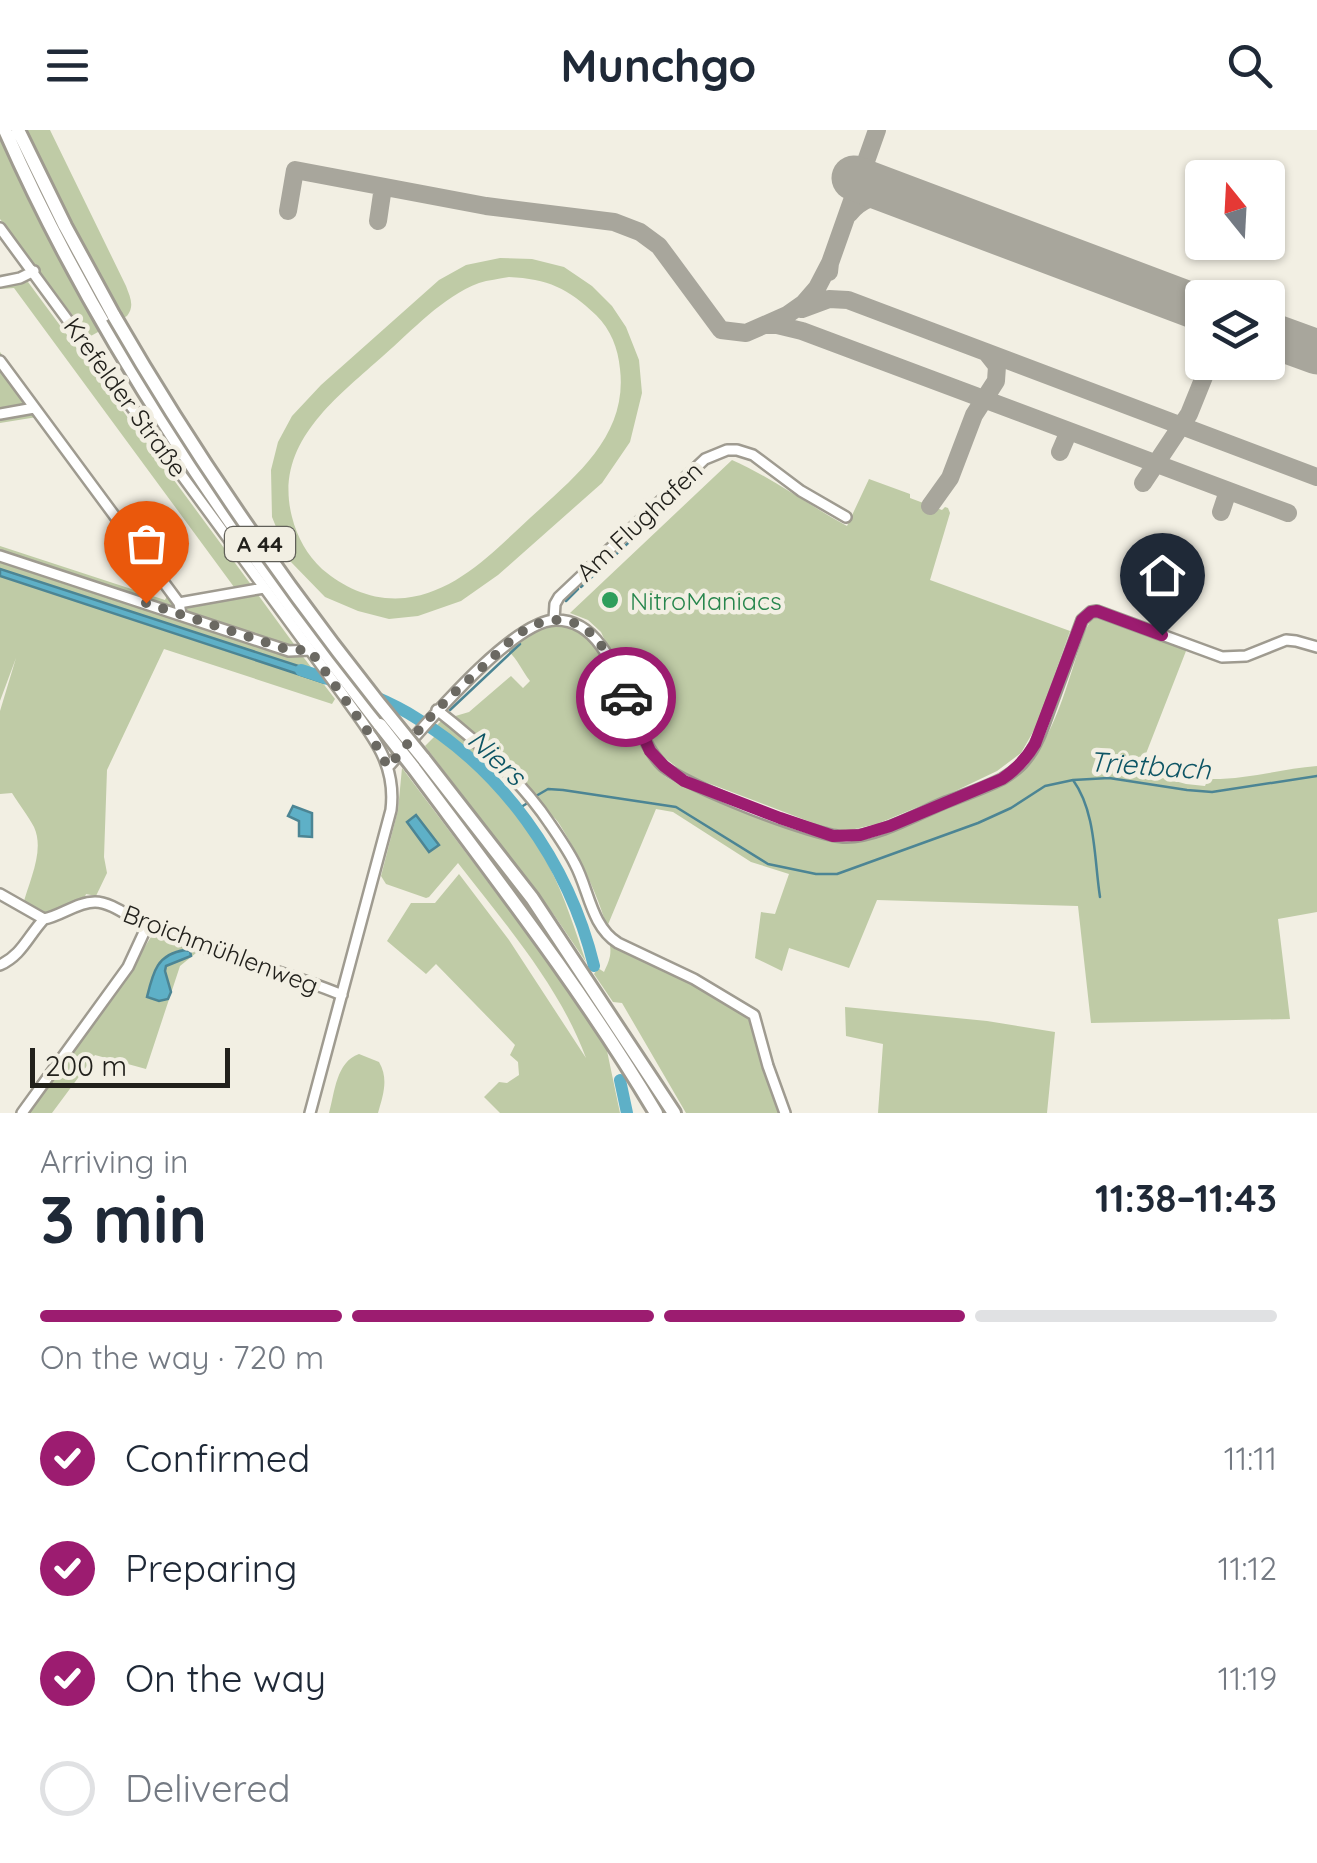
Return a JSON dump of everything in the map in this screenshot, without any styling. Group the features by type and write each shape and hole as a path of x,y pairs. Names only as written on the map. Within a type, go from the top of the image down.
{"highway":[{"name":"A 44","path":"5,130 35,194 166,428 234,530 311,636 532,898 674,1113"},
{"name":"A 44","path":"18,130 108,320"},
{"name":"A 44","path":"418,763 616,1048 656,1113"}],"street":[{"name":"Krefelder Straße","path":"0,228 344,696 388,767 393,790 391,810 310,1113"},
{"path":"0,282 34,272"},
{"path":"0,361 180,609"},
{"path":"0,414 34,408"},
{"name":"Am Flughafen","path":"554,619 559,597 705,459 727,450 753,455 846,517"},
{"path":"0,556 180,609 289,650 310,650"},
{"path":"180,609 264,588"},
{"path":"388,767 434,713 511,641 535,624 554,619 579,625 597,640 650,751 684,781 819,832 847,837 890,826 1002,779 1026,760 1082,620 1091,612 1222,657 1242,658 1286,640 1317,647"},
{"path":"434,713 497,763 549,822 575,865 608,936 694,979 754,1015 785,1113"},
{"path":"0,894 44,919"},
{"name":"Broichmühlenweg","path":"0,965 25,947 44,919 90,902 102,902 148,926 342,995"},
{"path":"22,1113 128,967 148,926"}],"green space":[{"path":"0,130 50,130 126,286 131,305 127,316 89,337 0,219"},
{"path":"500,258 532,259 564,267 612,306 626,327 639,360 642,393 630,442 602,483 498,575 461,601 418,616 389,619 358,611 325,597 290,561 272,517 271,470 278,442 292,416 321,385 439,280 466,265","holes":["523,278 546,283 576,298 610,333 619,361 620,393 607,435 564,487 458,579 405,598 371,595 341,582 312,558 294,524 288,491 291,467 300,445 328,407 440,305 479,283"]},
{"path":"28,282 252,586 178,598 0,352 180,597 234,587 14,288 0,289"},
{"path":"0,365 27,403 23,408 0,412"},
{"path":"27,411 35,414 175,603 173,607 0,553 0,546 165,600 168,594 37,417 0,423 0,417"},
{"path":"732,460 847,526 869,479 942,510 948,508 950,513 930,580 1070,631 1037,725 1021,753 997,771 949,794 877,824 846,831 821,826 687,775 661,755 601,632 588,620 570,613"},
{"path":"0,558 301,654 314,671 0,569"},
{"path":"0,576 322,682 335,699 332,704 164,649 107,770 107,873 96,896 86,894 48,915 38,914 23,905 37,856 37,836 12,793 0,794 0,711 16,658 0,701"},
{"path":"256,592 296,647 193,616 186,609 187,606"},
{"path":"1096,617 1185,648 1142,772 1205,786 1208,779 1317,766 1317,912 1278,919 1290,1019 1091,1023 1078,906 877,900 849,968 789,948 782,971 755,958 761,912 775,914 789,874 751,862 673,812 656,809 607,927 584,868 558,822 535,801 527,801 500,771 492,776 433,729 442,720 469,712 511,676 523,688 530,681 507,650 539,630 567,627 592,642 604,659 641,745 666,777 802,833 835,841 853,839 967,800 1029,763 1048,734 1085,631"},
{"path":"435,736 484,778 527,829 555,878 586,962 425,746"},
{"path":"402,768 606,1046 620,1113 500,1113 484,1097 499,1082 507,1083 519,1075 518,1062 510,1055 515,1045 436,964 426,974 387,941 411,903 435,903 459,874 509,940 586,1058 546,980 458,863 426,898 386,884 381,876 398,810"},
{"path":"607,927 616,938 689,970 754,1009 763,1025 776,1076 791,1113 686,1113 622,1003 613,1002 594,974 598,968 604,972 610,958"},
{"path":"154,932 196,953 180,966 146,1069 95,1055 52,1113 28,1113 126,977"},
{"path":"845,1007 1055,1032 1047,1113 878,1113 883,1044 846,1036"},
{"path":"359,1054 379,1062 382,1068 384,1087 378,1113 329,1113 341,1071"}],"water":[{"path":"0,569 314,671 322,682 0,576"},
{"path":"293,806 312,813 312,837 299,836 299,821 288,816"},
{"path":"416,815 439,845 429,852 407,822"},
{"path":"185,950 191,956 166,966 171,992 168,999 147,997 162,960"}],"waterway":[{"path":"581,587 702,474"},
{"path":"566,601 578,589"},
{"path":"450,710 520,644"},
{"name":"Niers","path":"301,670 408,713 442,735 501,789 549,854 583,927 594,966"},
{"name":"Trietbach","path":"536,796 548,789 563,790 676,807 768,864 816,874 837,874 978,823 1045,786 1073,780 1109,778 1212,792 1317,776"},
{"path":"1073,780 1090,821 1100,897"},
{"name":"Trietbach","path":"518,809 526,804"},
{"name":"Niers","path":"620,1080 627,1113"}],"taxiway":[{"path":"829,272 877,130"},
{"path":"288,211 295,170 486,206 614,222 640,232 659,246 721,330 746,333 804,303 830,263"},
{"path":"378,221 383,187"},
{"path":"849,214 870,198 897,194"},
{"path":"802,309 829,299 848,300 1317,477"},
{"path":"767,325 802,331 1288,513"},
{"path":"930,506 950,478 974,415 996,381 997,366 986,352"},
{"path":"1143,483 1189,414 1203,380"},
{"path":"1060,452 1069,431"},
{"path":"1221,512 1228,491"}],"runway":[{"path":"854,178 1185,303"},
{"path":"1285,340 1317,352"}],"way so far":[{"path":"146,603 289,650 310,650 371,736 388,767 436,710 511,641 541,622 566,620 589,632 610,662 626,697"}],"place":[{"name":"NitroManiacs","path":"610,600"}],"route":[{"path":"626,697 650,751 684,781 819,832 847,837 890,826 1002,779 1026,760 1043,728 1086,615 1097,611 1162,635"}]}
